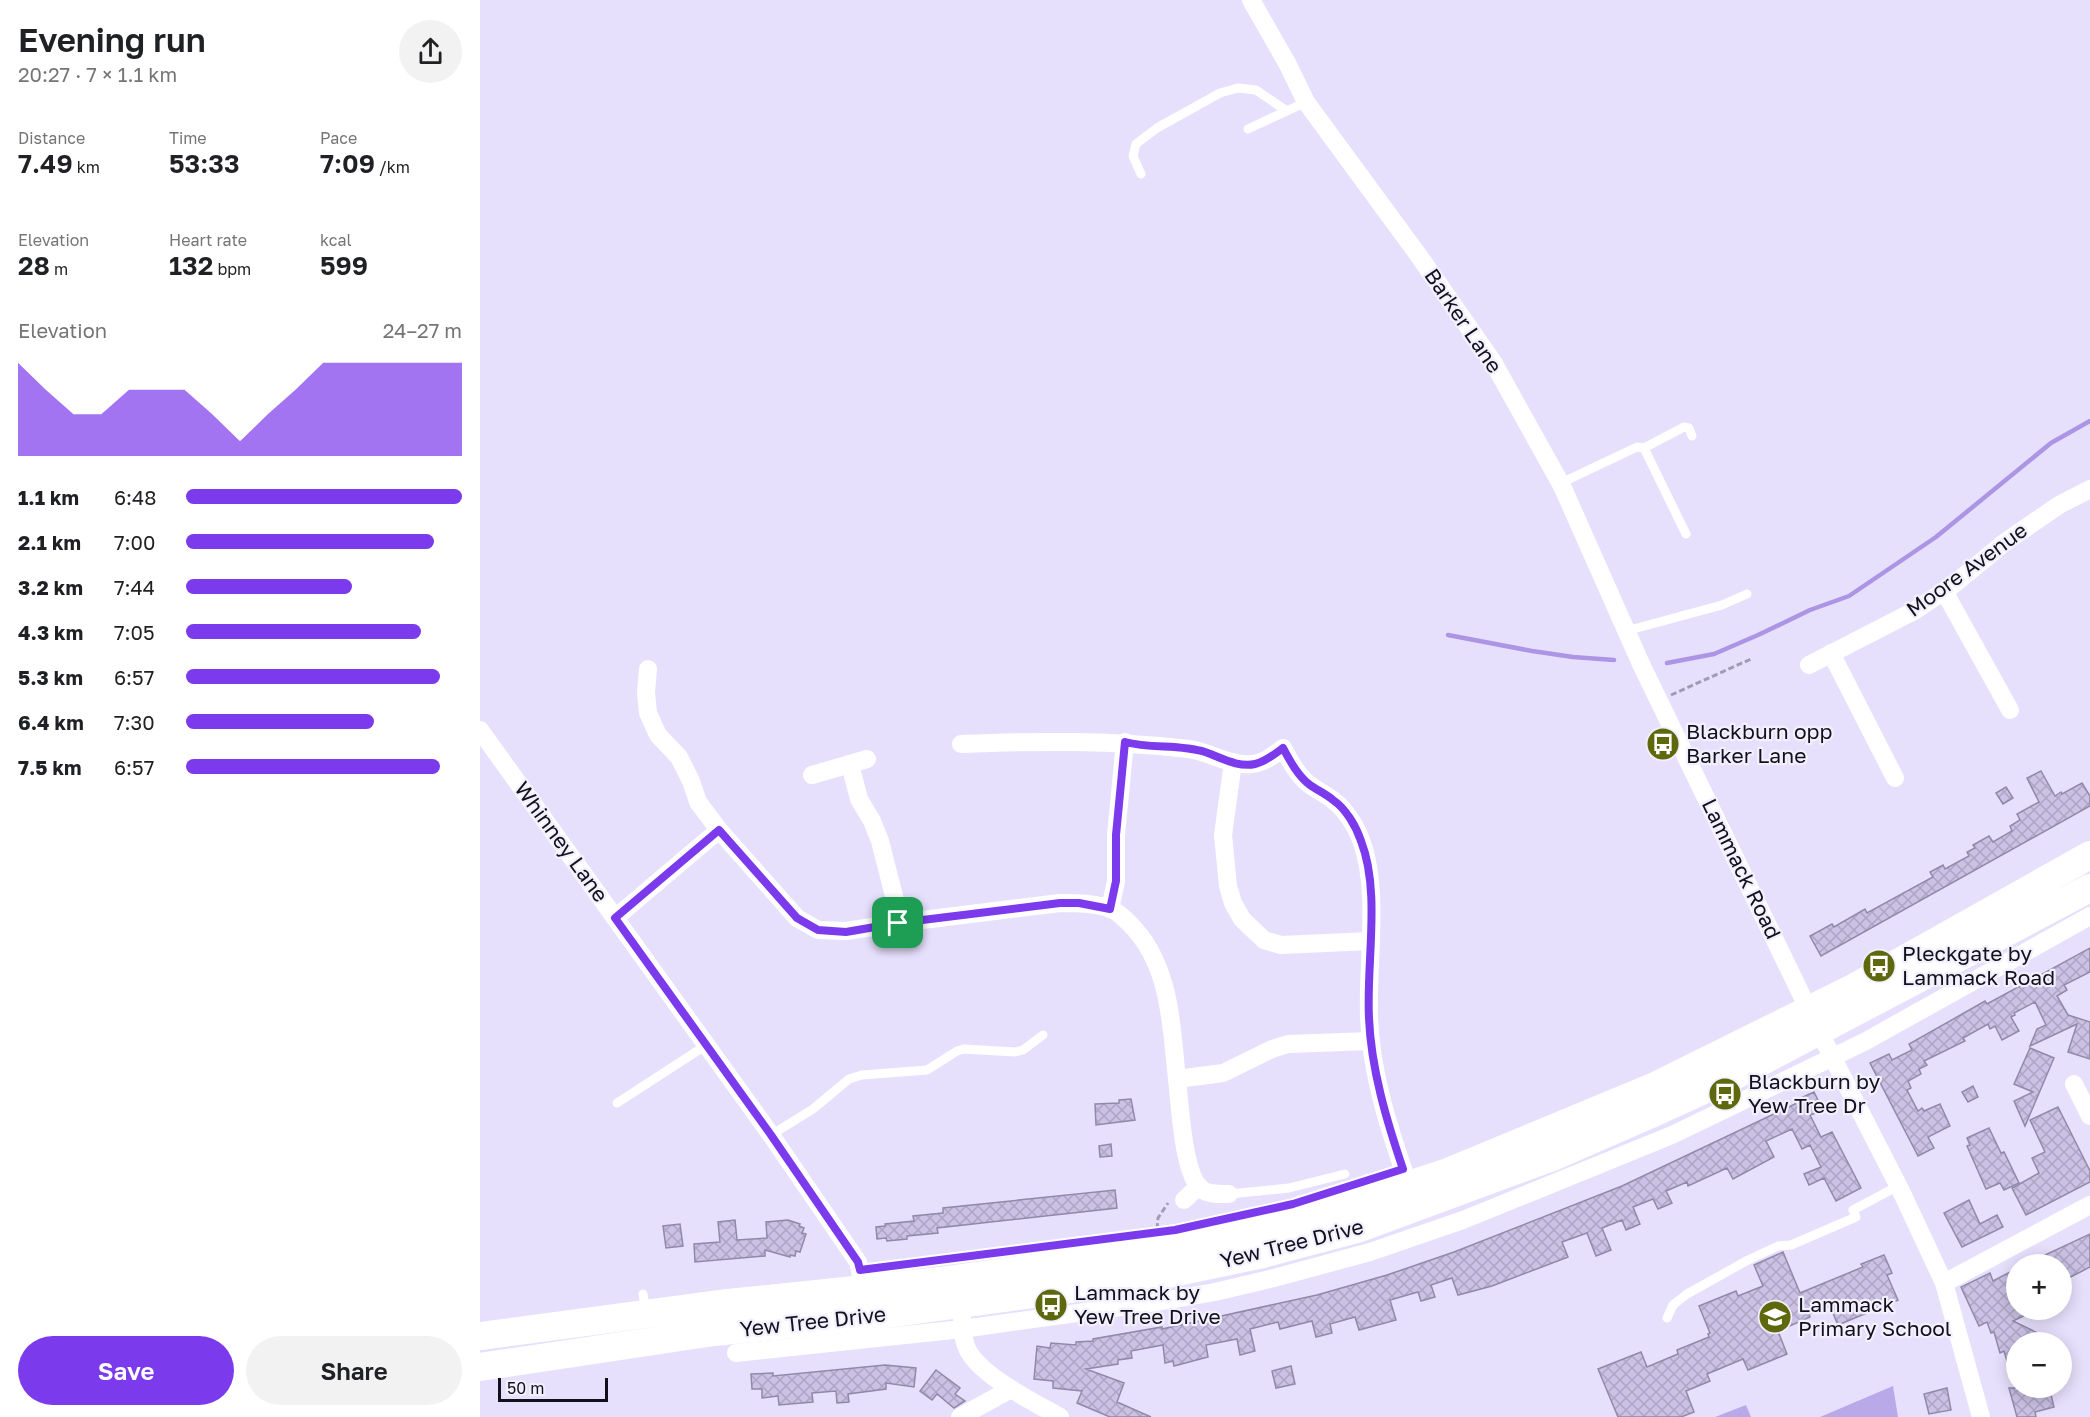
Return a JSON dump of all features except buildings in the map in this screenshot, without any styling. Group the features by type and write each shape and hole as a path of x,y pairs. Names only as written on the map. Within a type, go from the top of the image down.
{"highway":[{"path":"1814,1020 2090,855"},
{"path":"1814,1020 2090,888"},
{"name":"Yew Tree Drive","path":"480,1336 645,1304 960,1304 1149,1278 1263,1254 1357,1229 1413,1197 1555,1156 1730,1078 1814,1020"},
{"name":"Yew Tree Drive","path":"480,1367 714,1332 867,1303"}],"street":[{"name":"Barker Lane","path":"1251,0 1306,102 1419,256 1493,362 1561,483 1641,664"},
{"name":"Moore Avenue","path":"1809,664 1914,611 1944,591 2004,543 2059,505 2090,489"},
{"path":"1944,591 2010,710"},
{"path":"1831,653 1896,778"},
{"name":"Lammack Road","path":"1641,664 1944,1283 1981,1417"},
{"path":"648,669 646,693 648,713 658,735 679,757 698,802 719,830 797,918 818,930 846,932 898,923 1060,903 1079,903 1110,909 1136,929 1164,983 1186,1156 1195,1181 1202,1190 1229,1194"},
{"name":"Whinney Lane","path":"480,730 771,1135 858,1262 867,1303"},
{"path":"961,744 1125,742 1139,746 1203,752 1233,762 1253,764 1269,758 1283,748 1289,760 1308,784 1335,801 1345,812 1360,837 1369,869 1371,1041 1390,1131 1413,1197"},
{"path":"1110,909 1116,881 1116,835 1125,742"},
{"path":"812,775 859,761 859,799 880,841 895,900 898,923"},
{"path":"1233,762 1223,835 1228,886 1233,903 1242,919 1264,940 1281,945 1370,941"},
{"path":"615,918 719,830"},
{"path":"736,1353 960,1304 1215,1292 1370,1252 1463,1220 1672,1135 1876,1035 2090,916"},
{"path":"1177,1079 1223,1072 1288,1044 1371,1041"},
{"path":"2074,1084 2090,1116"},
{"path":"1184,1200 1199,1186"},
{"path":"1944,1283 2090,1205"},
{"path":"960,1304 967,1348 977,1364 1011,1389 1060,1417"},
{"path":"960,1417 1011,1389"}],"lane":[{"path":"1141,174 1133,156 1136,144 1157,128 1220,93 1238,88 1256,90 1287,111"},
{"path":"1248,129 1306,102"},
{"path":"1561,483 1637,447 1644,448 1684,427 1689,428 1692,436"},
{"path":"1644,448 1686,534"},
{"path":"1626,631 1722,605 1747,594"},
{"path":"771,1135 825,1101 839,1085 849,1079 862,1075 927,1070 964,1049 1015,1052 1023,1050 1043,1035"},
{"path":"617,1103 705,1046"},
{"path":"1229,1194 1289,1188 1344,1174"},
{"path":"1667,1318 1673,1305 1687,1294 1763,1252 1778,1246 1791,1245 1856,1217 1853,1210 1898,1186"}],"path":[{"path":"1659,701 1751,659"},
{"path":"1166,1231 1157,1232 1157,1221 1160,1214 1172,1200 1184,1200"}],"shaded area":[{"path":"1893,1386 1898,1417 1820,1417"},
{"path":"1746,1405 1751,1417 1715,1417"}],"waterway":[{"path":"1667,663 1714,654 1810,610 1849,596 1936,537 2051,443 2090,421"},
{"path":"1448,635 1532,651 1614,660"}],"place":[{"name":"Blackburn opp Barker Lane","path":"1663,744"},
{"name":"Pleckgate by Lammack Road","path":"1879,966"},
{"name":"Blackburn by Yew Tree Dr","path":"1725,1094"},
{"name":"Lammack by Yew Tree Drive","path":"1051,1305"},
{"name":"Lammack Primary School","path":"1775,1317"}],"route":[{"path":"1125,742 1139,746 1189,749 1245,764 1253,764 1269,758 1283,748 1289,760 1308,784 1335,801 1345,812 1360,837 1366,853 1370,885 1369,1019 1371,1041 1390,1131 1403,1169 1293,1204 1175,1230 883,1269 860,1270 858,1262 771,1135 615,918 719,830 797,918 818,930 846,932 898,923 1060,903 1079,903 1110,909 1116,881 1116,835 1125,742"}]}
